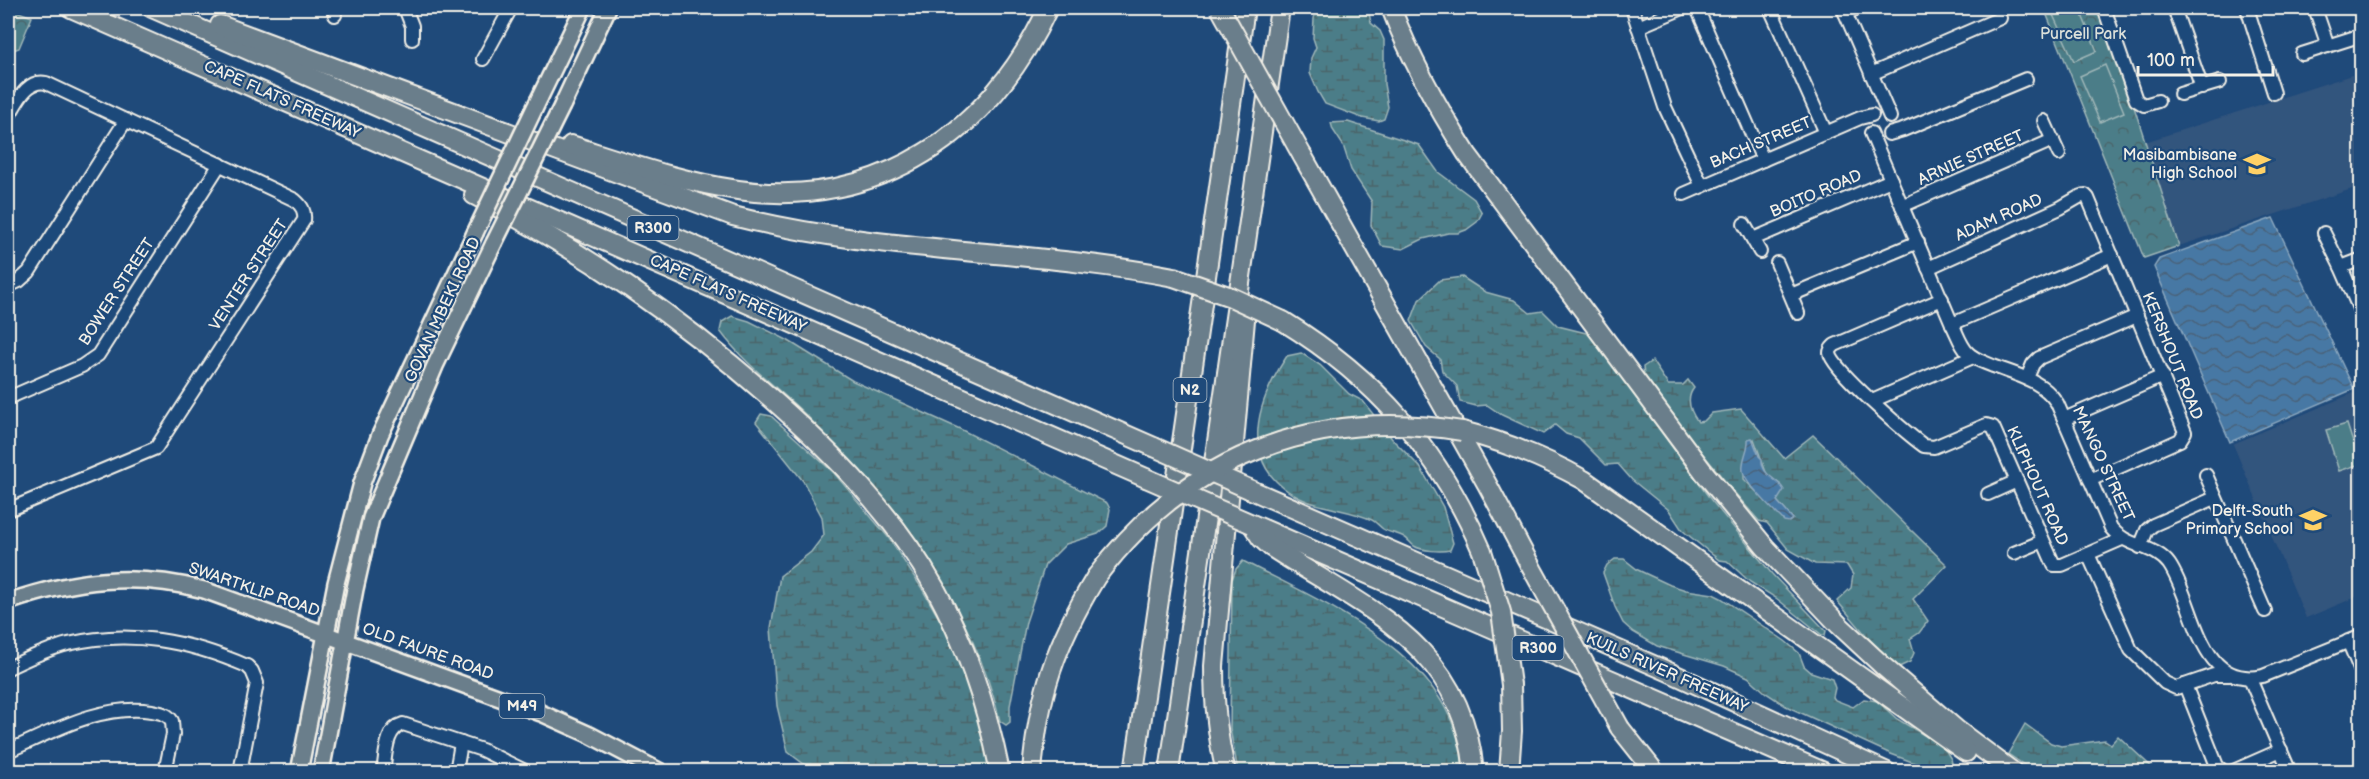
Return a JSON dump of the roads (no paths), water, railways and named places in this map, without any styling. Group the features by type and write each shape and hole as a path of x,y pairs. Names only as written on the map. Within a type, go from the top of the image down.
{"highway":[{"name":"CAPE FLATS FREEWAY","path":"71,8 1252,524"},
{"name":"CAPE FLATS FREEWAY","path":"152,8 1249,489"},
{"path":"173,8 703,206 778,228 861,241 1108,265 1174,277 1231,297 1283,321 1348,366 1386,401 1415,434 1456,497 1482,551 1501,612 1511,685 1512,732 1509,771"},
{"path":"495,129 567,144 720,187 773,193 804,192 837,187 871,178 906,163 938,145 968,122 1011,75 1036,34 1048,8"},
{"path":"1220,8 1487,484 1620,728 1655,771"},
{"name":"N2","path":"1134,771 1245,8"},
{"name":"N2","path":"1169,771 1280,8"},
{"path":"1391,8 1413,61 1467,154 1726,501 1802,586 1883,666 1957,730 2013,771"},
{"path":"250,86 331,130 526,222 671,316 717,351 806,429 863,489 889,521 934,587 954,626 972,670 986,711 1000,771"},
{"path":"1226,771 1219,744 1214,706 1214,666 1246,315 1246,237"},
{"path":"1032,771 1035,732 1043,691 1058,648 1072,618 1096,577 1130,535 1155,511 1181,490 1235,459 1292,437 1353,426 1414,425 1462,431 1492,439 1556,464 1584,480 1995,771"},
{"name":"KUILS RIVER FREEWAY","path":"1249,489 1667,671 1887,771"},
{"path":"1252,524 1270,547 1371,608 1424,654 1456,698 1467,726 1473,771"},
{"name":"KUILS RIVER FREEWAY","path":"1252,524 1824,771"}],"main road":[{"name":"GOVAN MBEKI ROAD","path":"299,771 349,529 380,435 583,8"},
{"name":"GOVAN MBEKI ROAD","path":"321,771 371,518 435,366 608,8"},
{"name":"SWARTKLIP ROAD","path":"8,602 84,582 109,579 154,579 204,590 346,641"},
{"name":"OLD FAURE ROAD","path":"346,641 547,715 598,738 661,771"}],"street":[{"path":"405,8 412,26 411,39"},
{"path":"483,59 511,8"},
{"path":"1638,27 1683,8"},
{"path":"1697,8 1763,160"},
{"path":"1770,8 1826,133"},
{"path":"1859,8 1844,10 1880,95 1889,127"},
{"path":"2104,8 2136,100 2144,105 2158,101"},
{"path":"2174,8 2202,88"},
{"path":"2247,8 2274,93"},
{"path":"2315,8 2328,46"},
{"path":"1633,11 1665,107 1702,186"},
{"path":"1871,74 2000,18"},
{"path":"2302,54 2361,35"},
{"path":"1851,122 1862,125 1876,136 1889,127 1918,124 2026,79"},
{"name":"VENTER STREET","path":"8,117 24,91 29,86 40,82 295,200 303,210 304,220 156,448 8,510"},
{"path":"2180,94 2220,82"},
{"path":"1872,401 1973,357 1965,350 1952,324 1870,132 1869,119 1874,114 1880,95"},
{"path":"1874,114 1886,114 1889,127 1880,152"},
{"name":"BACH STREET","path":"1684,194 1874,114"},
{"path":"8,286 29,272 126,120"},
{"path":"2044,121 2059,154"},
{"name":"ARNIE STREET","path":"1902,206 2053,140"},
{"name":"BOWER STREET","path":"8,398 81,366 98,355 220,164"},
{"name":"BOITO ROAD","path":"1753,239 1892,180"},
{"name":"KERSHOUT ROAD","path":"2082,195 2088,198 2185,428 2184,437 2090,480"},
{"name":"ADAM ROAD","path":"1928,267 2060,208 2082,195"},
{"path":"1744,224 1760,252"},
{"path":"2324,233 2361,315"},
{"path":"1791,295 1918,242"},
{"path":"1952,324 2112,255"},
{"path":"2341,267 2361,259"},
{"path":"1777,263 1798,313"},
{"name":"KLIPHOUT ROAD","path":"1941,299 1832,347 1830,353 1832,358 1851,382 1926,447 1934,447 1986,425 1993,427 2052,563 2057,566 2122,539"},
{"path":"2027,378 2033,364 2039,358 2138,316"},
{"name":"MANGO STREET","path":"1973,357 2027,378 2047,389 2057,403 2111,528 2122,539 2162,557 2169,564 2210,656 2221,669 2250,679"},
{"path":"2064,419 2163,376"},
{"path":"2206,475 2265,611"},
{"path":"1988,494 2016,481"},
{"path":"2140,547 2147,530 2153,525 2215,498"},
{"path":"2014,553 2043,541"},
{"path":"2088,554 2131,650 2167,685 2176,688 2214,675 2234,675"},
{"path":"2290,771 2250,679 2361,636"},
{"path":"8,668 66,645 87,640 135,637 177,642 247,666 257,683 240,771"},
{"path":"2348,641 2361,674"},
{"path":"2185,685 2217,766 2224,771"},
{"path":"8,751 89,717 124,710 147,710 164,713 172,721 172,734 165,771"},
{"path":"383,771 390,733 397,725 410,724 482,750 527,771"},
{"path":"456,771 461,743"},
{"path":"2231,771 2281,750"}],"water":[{"path":"2273,218 2354,389 2230,442 2154,267 2159,259"},
{"path":"1752,438 1764,469 1784,490 1777,501 1793,519 1789,522 1784,521 1774,511 1745,476 1743,463 1748,439"}],"place":[{"name":"Masibambisane High School","path":"2257,164"},
{"name":"Delft-South Primary School","path":"2313,520"}],"park label":[{"name":"Purcell Park","path":"2083,34"}]}
